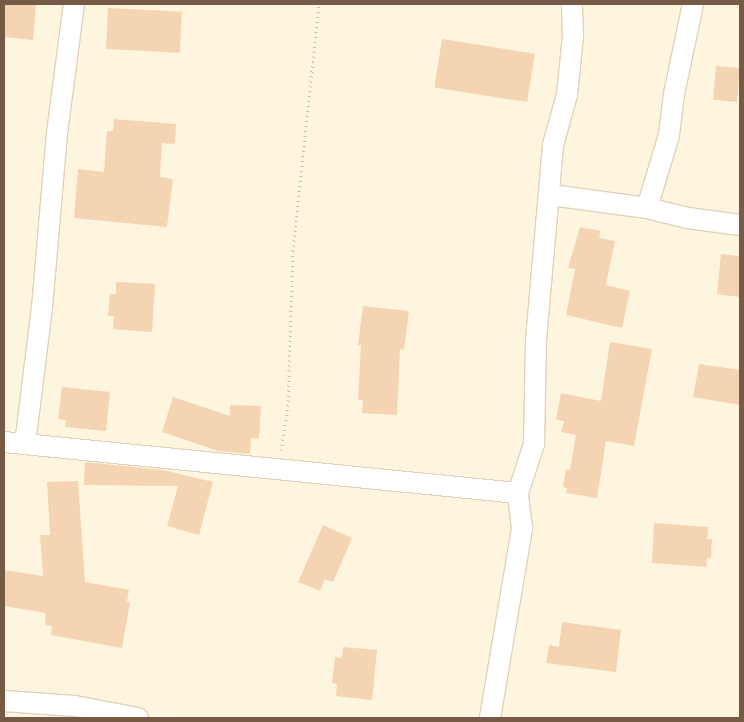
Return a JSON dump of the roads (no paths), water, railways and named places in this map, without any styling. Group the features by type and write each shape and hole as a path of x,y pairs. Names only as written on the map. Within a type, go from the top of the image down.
{"street":[{"path":"25,444 42,308 57,133 74,4"},
{"path":"490,718 522,528 518,493 534,444 536,340 551,195 553,145 567,95 573,36 572,4"},
{"path":"647,208 669,135 674,94 693,4"},
{"path":"551,195 647,208 688,218 740,225"},
{"path":"4,442 252,468 278,468 319,475 518,493"},
{"path":"4,701 75,706 138,718"}]}
